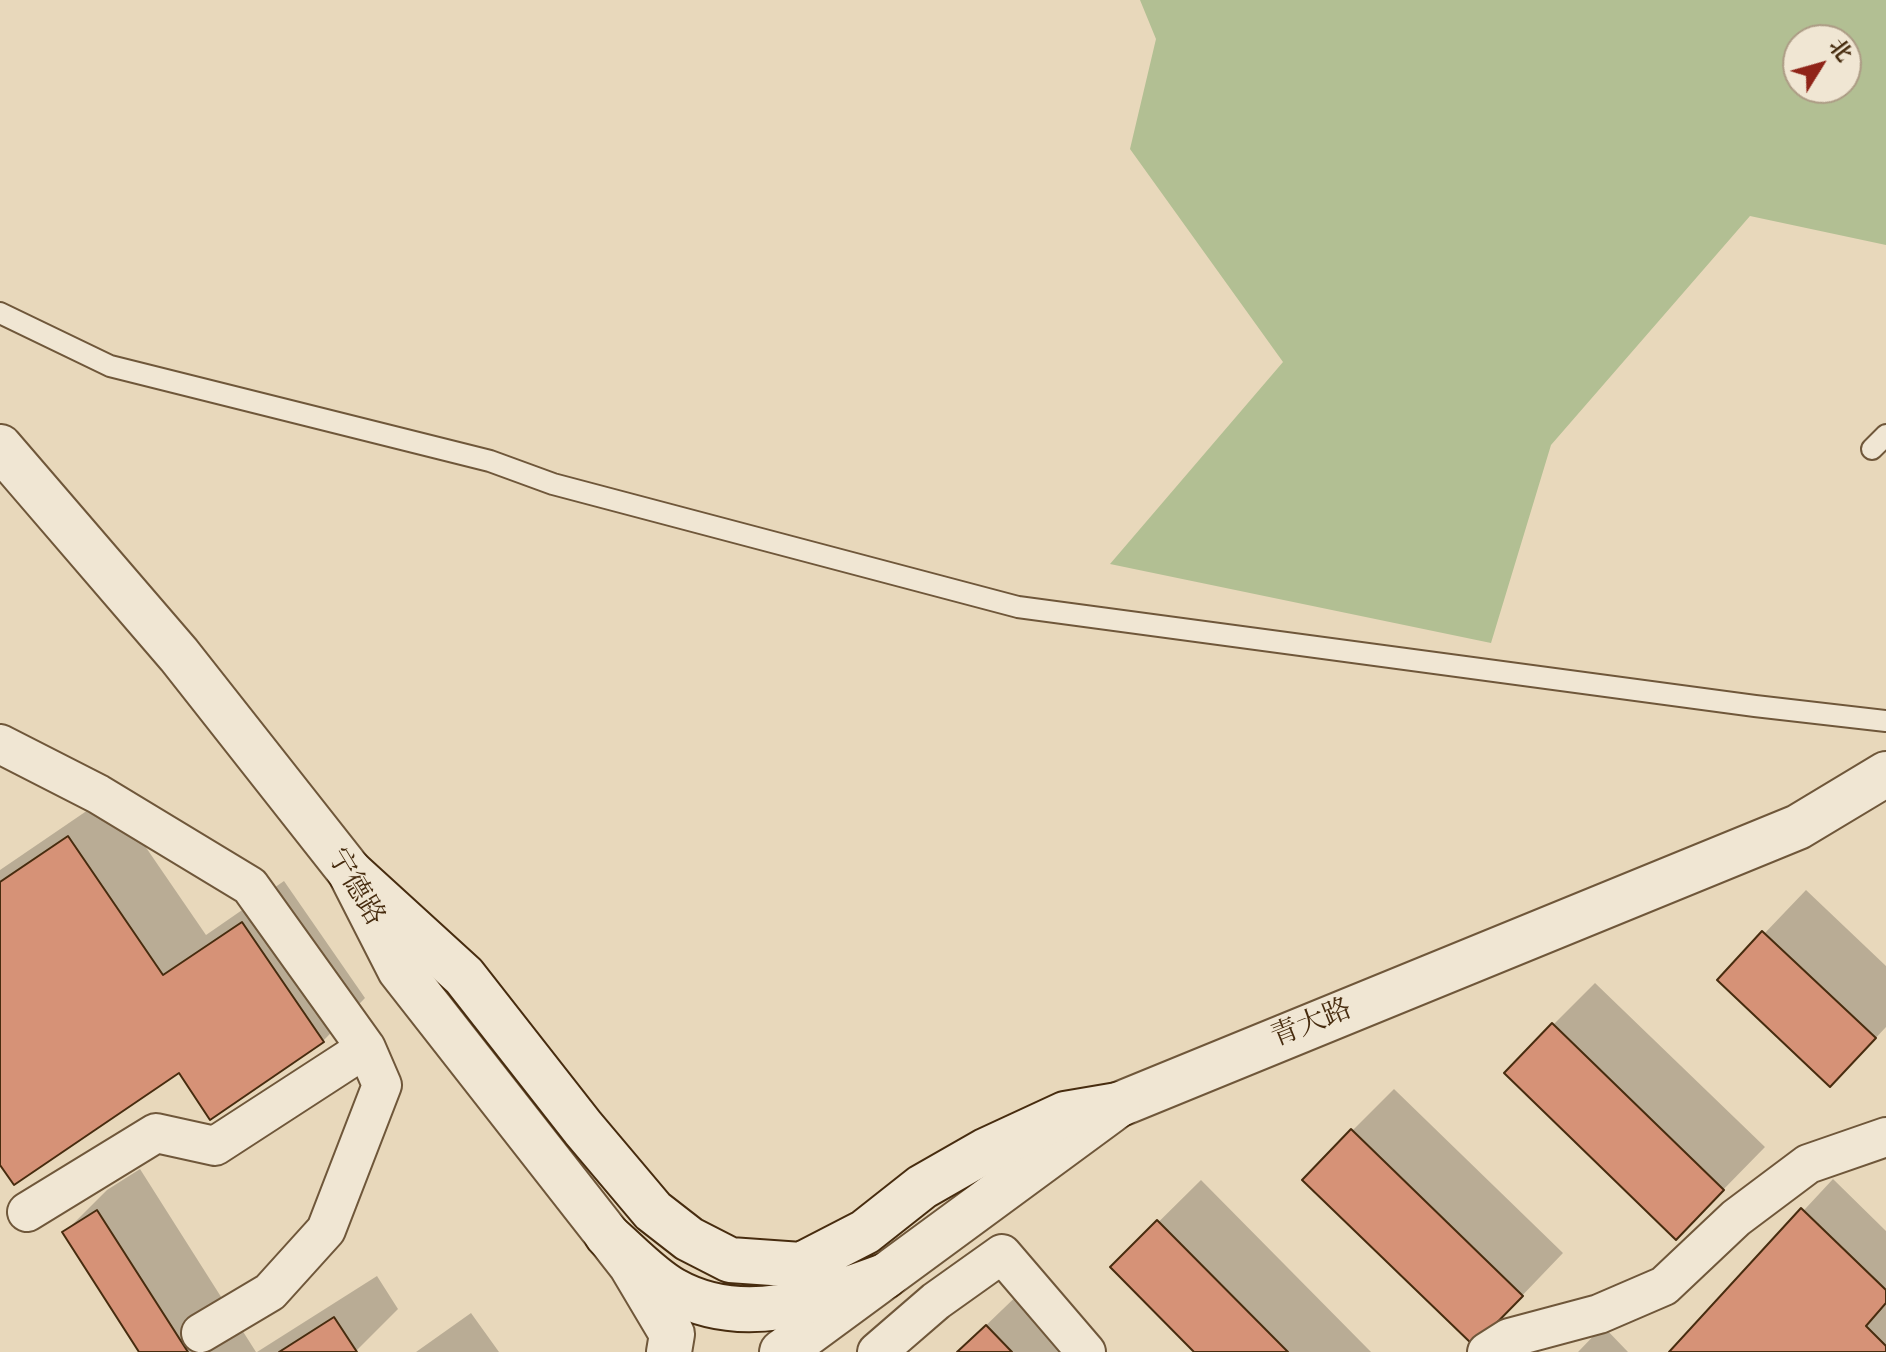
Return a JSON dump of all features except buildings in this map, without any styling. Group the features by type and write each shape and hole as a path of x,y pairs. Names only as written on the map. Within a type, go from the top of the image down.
{"street":[{"name":"宁德路","path":"0,447 179,655 350,872 400,970 631,1265 672,1334 669,1352"},
{"path":"0,744 98,794 250,886 366,1048 382,1085 326,1230 270,1292 201,1333"},
{"name":"青大路","path":"782,1352 1118,1105 1798,827 1886,774"},
{"path":"350,872 464,976 583,1128 653,1211 689,1239 730,1260 801,1265 865,1232 922,1187 985,1151 1065,1114 1118,1105"},
{"path":"27,1212 156,1133 215,1146 366,1048"},
{"path":"1487,1352 1509,1338 1599,1314 1664,1286 1736,1218 1808,1164 1886,1137"},
{"path":"607,1235 672,1290 715,1307 753,1311 822,1299 885,1276"},
{"path":"877,1352 936,1301 1002,1254 1086,1352"}],"lane":[{"path":"0,313 110,366 490,461 553,484 1018,607 1886,721"}],"green space":[{"path":"1140,0 1886,0 1886,245 1750,216 1551,445 1491,643 1110,564 1283,362 1130,149 1156,39"}]}
